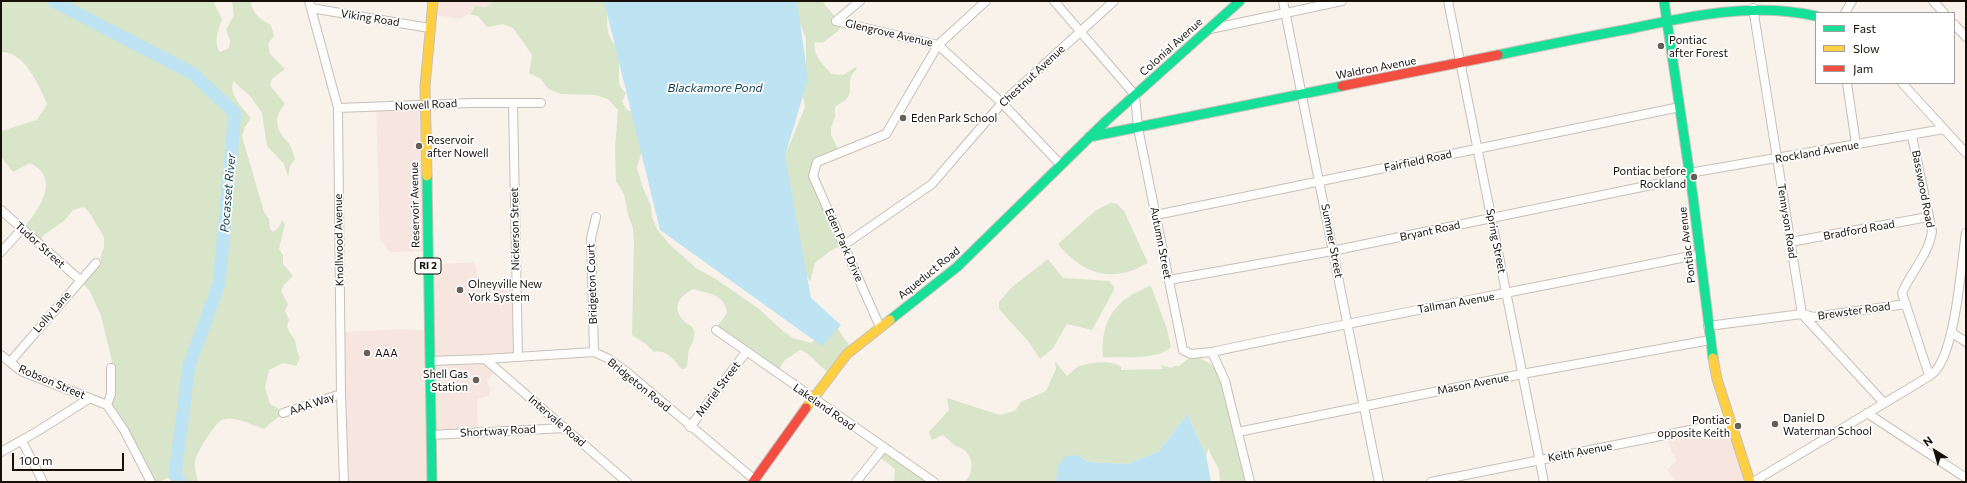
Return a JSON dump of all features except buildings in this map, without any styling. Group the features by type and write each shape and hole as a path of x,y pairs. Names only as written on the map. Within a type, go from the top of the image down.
{"street":[{"name":"Reservoir Avenue","path":"432,482 424,104 428,28 433,1"},
{"name":"Glengrove Avenue","path":"860,1 836,21 938,45 1002,103 1061,164"},
{"path":"938,45 986,1"},
{"path":"1054,1 1135,95"},
{"name":"Chestnut Avenue","path":"844,245 932,184 1002,103 1114,1"},
{"name":"Colonial Avenue","path":"1135,95 1240,1"},
{"name":"Summer Street","path":"1283,1 1379,482"},
{"path":"1209,29 1342,1"},
{"name":"Spring Street","path":"1448,1 1544,482"},
{"name":"Pontiac Avenue","path":"1664,1 1680,107 1716,379 1750,482"},
{"path":"1846,12 1852,1"},
{"path":"1933,1 1943,12"},
{"name":"Waldron Avenue","path":"1089,137 1667,21 1753,8 1766,4 1815,16"},
{"name":"Viking Road","path":"310,5 428,28"},
{"name":"Knollwood Avenue","path":"310,5 338,108 341,394 344,482"},
{"name":"Tennyson Road","path":"1753,8 1802,314"},
{"path":"1955,25 1966,37"},
{"name":"Eden Park Drive","path":"880,327 813,176 817,162 886,134 938,45"},
{"path":"1847,84 1856,144"},
{"path":"1903,84 1966,154"},
{"name":"Autumn Street","path":"1135,95 1138,128 1183,350 1191,354 1212,352"},
{"name":"Aqueduct Road","path":"754,481 842,360 880,327 957,267 1061,164 1135,95"},
{"name":"Nickerson Street","path":"513,103 518,356"},
{"name":"Nowell Road","path":"338,108 424,104 541,103"},
{"name":"Fairfield Road","path":"1156,215 1680,107"},
{"name":"Rockland Avenue","path":"1689,175 1856,144 1912,136 1944,129"},
{"name":"Basswood Road","path":"1912,136 1932,231 1931,239 1902,293 1929,375"},
{"name":"Bryant Road","path":"1169,280 1332,251 1689,175"},
{"name":"Tudor Street","path":"1,210 80,280"},
{"name":"Bridgeton Court","path":"594,352 591,238 596,217"},
{"name":"Bradford Road","path":"1790,242 1928,217"},
{"path":"1,252 22,229"},
{"path":"1753,482 1929,375 1941,363 1951,332 1966,233"},
{"name":"Tallman Avenue","path":"1212,352 1348,323 1506,294 1700,254"},
{"name":"Lolly Lane","path":"4,358 96,263"},
{"name":"Brewster Road","path":"1708,326 1802,314 1814,317 1906,304"},
{"path":"1802,314 1884,403"},
{"name":"Lakeland Road","path":"716,330 934,482"},
{"path":"1951,332 1966,342"},
{"name":"Mason Avenue","path":"1238,432 1522,374 1710,340"},
{"path":"430,361 594,352"},
{"name":"Bridgeton Road","path":"594,352 608,359 628,373 754,481"},
{"name":"Muriel Street","path":"690,427 746,352"},
{"path":"1212,352 1225,381 1250,482"},
{"name":"Robson Street","path":"4,358 21,371 107,405"},
{"name":"Intervale Road","path":"485,359 628,482"},
{"path":"111,368 111,394 107,405 124,430 151,482"},
{"name":"AAA Way","path":"282,414 341,394"},
{"path":"1,452 22,441 90,398"},
{"path":"1867,413 1966,479 1962,482"},
{"name":"Keith Avenue","path":"1431,482 1730,422"},
{"name":"Shortway Road","path":"431,435 565,428"},
{"path":"22,441 44,482"},
{"path":"856,482 884,447"}],"shaded area":[{"path":"433,1 494,1 487,7 474,10 460,19 432,14"},
{"path":"419,104 426,251 390,252 380,240 376,107"},
{"path":"474,262 476,266 478,289 486,288 487,283 491,281 516,278 518,356 491,359 496,370 487,381 491,389 489,396 477,399 478,433 433,434 432,482 343,482 343,332 406,329 429,331 429,265"},
{"path":"1730,421 1751,482 1672,482 1674,480 1667,470 1677,460 1671,451 1668,438"}],"green space":[{"path":"1,1 213,1 222,19 217,40 220,52 229,48 230,40 226,30 234,15 232,1 252,1 251,5 256,14 271,25 274,36 268,44 270,54 285,69 272,79 270,85 285,104 278,116 277,124 280,133 290,146 295,159 290,166 288,177 284,164 267,146 262,113 251,97 233,81 232,86 237,101 251,118 245,127 242,136 264,212 269,219 270,229 273,232 279,227 282,220 285,224 279,249 283,255 283,264 293,276 284,285 281,291 288,304 285,311 289,320 287,326 295,341 300,358 296,366 283,363 269,370 265,387 270,404 284,412 264,429 243,421 232,419 222,420 215,426 195,461 198,482 172,482 168,478 159,482 151,482 110,407 114,382 112,361 101,316 90,291 82,283 100,262 104,248 104,237 89,212 84,207 73,210 65,220 44,235 39,242 23,229 41,204 46,185 45,177 40,169 30,163 13,172 1,157 1,131 37,120 47,104 30,70 24,63 9,53 1,52"},
{"path":"494,1 604,1 607,10 607,26 609,35 617,49 620,59 619,80 622,89 626,93 622,102 627,110 635,112 642,139 641,154 637,168 643,188 651,206 652,217 657,229 669,244 696,268 716,279 759,309 793,338 811,343 826,330 836,327 852,349 828,372 800,350 785,360 777,372 716,328 727,313 726,307 720,298 694,289 680,299 677,307 681,317 694,330 694,338 689,350 686,368 682,369 673,359 663,352 654,352 646,344 632,335 634,242 633,228 628,215 624,194 616,181 615,148 618,110 608,99 595,95 561,94 548,89 541,79 529,73 532,55 513,28 503,24 487,27 478,16 469,14 474,10 474,6 486,7"},
{"path":"791,1 822,1 842,25 838,31 822,43 815,42 814,46 817,55 822,64 831,74 843,75 856,67 857,69 851,77 850,94 844,101 835,107 835,117 831,128 831,135 839,151 822,159 814,172 843,245 830,251 815,263 810,282 803,268 784,158 805,107 802,92 806,61 806,38"},
{"path":"1111,203 1117,204 1124,211 1148,263 1129,272 1103,274 1086,268 1078,263 1058,244 1096,210"},
{"path":"1048,259 1063,278 1109,281 1114,287 1114,290 1092,330 1067,324 1053,348 1040,359 1028,341 999,309 999,302 1012,287"},
{"path":"1151,286 1167,329 1171,347 1166,351 1149,356 1103,357 1104,332 1113,312 1128,297"},
{"path":"1193,355 1211,364 1218,370 1252,482 1220,482 1219,469 1211,455 1209,448 1206,455 1187,414 1159,451 1128,464 1088,462 1078,455 1057,482 965,482 970,474 972,465 967,452 954,445 942,435 932,440 929,432 949,410 947,398 1000,415 1015,411 1021,402 1046,391 1056,369 1055,361 1067,376 1080,366 1099,362 1117,364 1121,367 1121,370 1163,369 1160,365 1172,368 1174,366 1179,366"},
{"path":"884,448 936,482 892,482 894,480 895,469 877,455"}],"water":[{"name":"Blackamore Pond","path":"604,1 797,1 808,79 785,156 811,298 841,325 822,346 660,230"},
{"path":"1187,414 1206,455 1211,482 1056,482 1058,466 1066,456 1078,455 1088,462 1128,464 1159,451"}],"waterway":[{"name":"Pocasset River","path":"53,1 192,73 235,113 219,284 189,366 175,474 180,482"}],"traffic: fast":[{"path":"890,320 957,267 1106,121 1240,1"},
{"path":"1664,1 1693,197 1713,358"},
{"path":"1498,55 1699,15 1722,12 1769,10 1815,16"},
{"path":"1089,137 1342,86"},
{"path":"427,176 432,482"}],"traffic: slow":[{"path":"427,176 425,86 433,1"},
{"path":"806,408 847,354 890,320"},
{"path":"1713,358 1717,379 1750,482"}],"traffic: jam":[{"path":"1342,86 1498,55"},
{"path":"753,482 806,408"}],"place":[{"name":"Pontiac after Forest","path":"1661,46"},
{"name":"Eden Park School","path":"903,118"},
{"name":"Reservoir after Nowell","path":"419,146"},
{"name":"Pontiac before Rockland","path":"1694,177"},
{"name":"Olneyville New York System","path":"460,290"},
{"name":"AAA","path":"367,353"},
{"name":"Shell Gas Station","path":"476,380"},
{"name":"Daniel D Waterman School","path":"1775,424"},
{"name":"Pontiac opposite Keith","path":"1738,426"}]}
